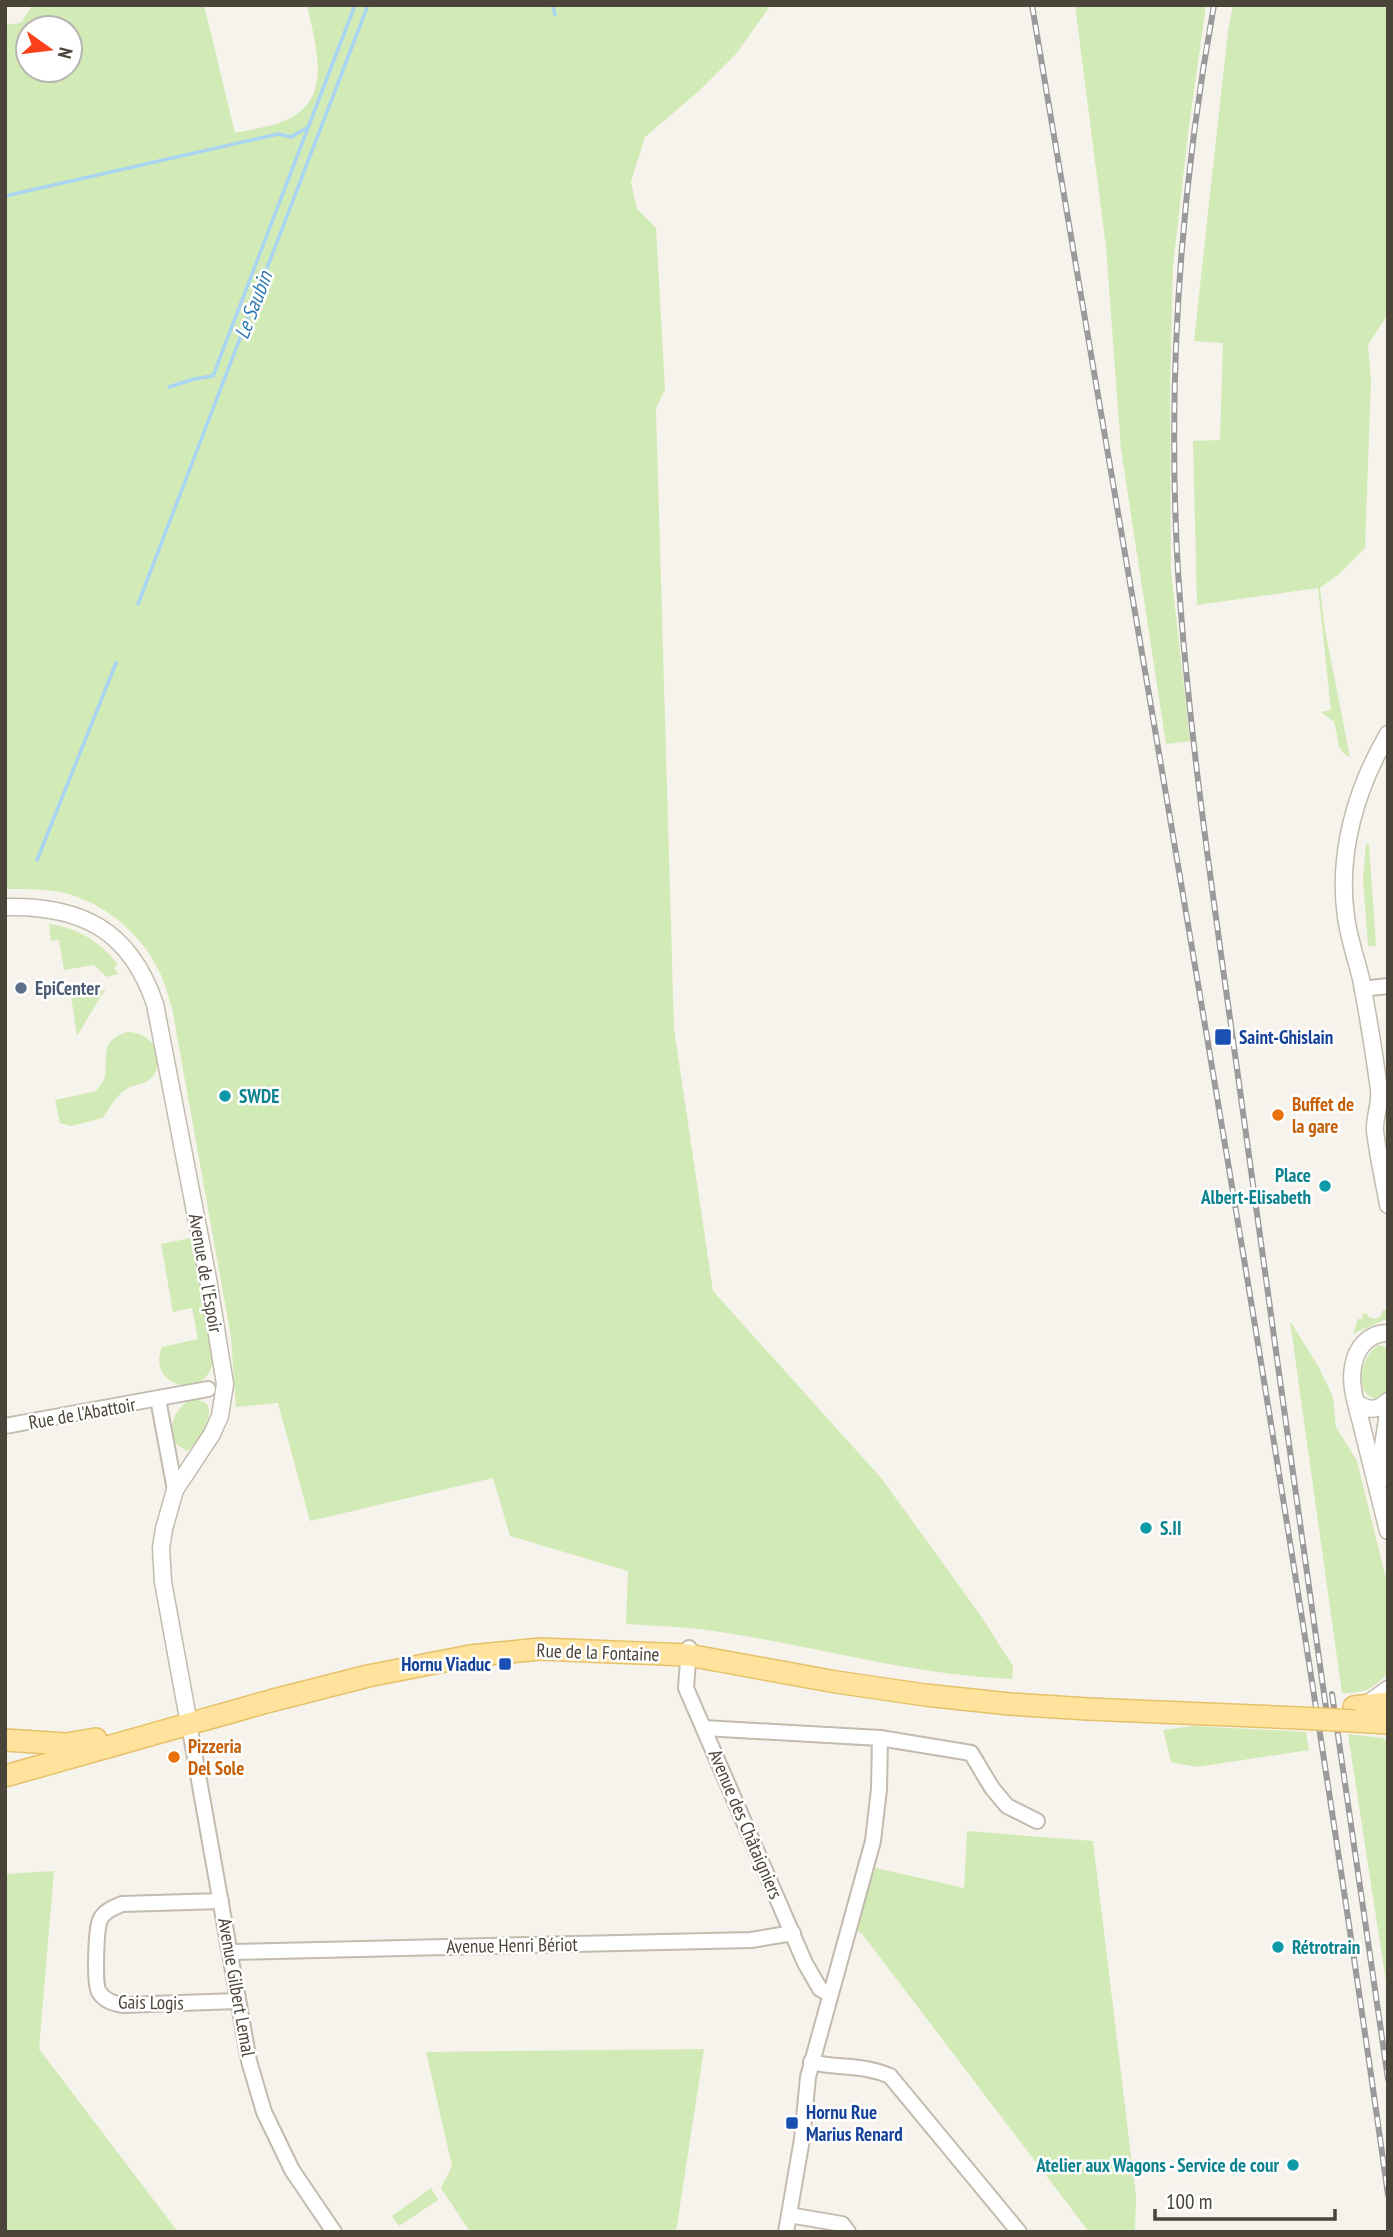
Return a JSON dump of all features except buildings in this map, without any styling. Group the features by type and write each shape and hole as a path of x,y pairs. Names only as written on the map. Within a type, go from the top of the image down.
{"main road":[{"name":"Rue de la Fontaine","path":"5,1740 65,1744 124,1735 368,1676 470,1656 540,1649 689,1650 836,1682 925,1695 1300,1712 1359,1711"},
{"path":"1359,1711 1388,1703"},
{"path":"1359,1711 1388,1723"},
{"name":"Rue de la Fontaine","path":"5,1776 116,1745 189,1719"}],"street":[{"path":"1388,734 1355,806 1344,865 1345,915 1363,989 1379,1091 1375,1130 1388,1205"},
{"name":"Avenue de l'Espoir","path":"5,907 52,909 78,915 99,926 130,954 149,985 155,1004 174,1092 225,1384 219,1416 212,1434 175,1490 164,1529 161,1555 163,1583 189,1719"},
{"path":"1363,989 1388,986"},
{"path":"1388,1333 1368,1338 1355,1359 1352,1379 1388,1531"},
{"name":"Rue de l'Abattoir","path":"5,1426 208,1389"},
{"name":"Rue de l'Abattoir","path":"158,1399 175,1490"},
{"path":"1356,1403 1366,1409 1379,1409 1388,1401"},
{"path":"1388,1413 1382,1453 1388,1479"},
{"name":"Avenue des Châtaigniers","path":"689,1650 686,1688 814,1980 829,1994"},
{"path":"1359,1711 1388,1689"},
{"name":"Avenue Gilbert Lemal","path":"189,1719 249,2062 264,2112 292,2170 334,2232"},
{"path":"704,1728 880,1738 971,1753 992,1788 1007,1806 1037,1821"},
{"path":"786,2232 811,2062 873,1841 879,1790 880,1738"},
{"name":"Gais Logis","path":"221,1901 121,1905 109,1909 100,1920 97,1990 108,2001 122,2005 238,2001"},
{"name":"Avenue Henri Bériot","path":"230,1951 751,1940 793,1933"},
{"path":"811,2062 828,2067 872,2068 890,2076 1019,2232"},
{"path":"789,2215 842,2224 848,2232"}],"green space":[{"path":"32,5 204,5 235,133 288,119 302,110 311,98 318,68 307,5 771,5 736,54 699,91 645,137 631,182 637,209 656,228 665,389 656,409 674,1029 713,1291 882,1479 981,1616 1013,1666 1012,1679 904,1667 714,1631 626,1624 628,1571 510,1536 493,1478 310,1521 278,1403 236,1407 231,1337 172,1008 161,975 141,943 102,909 71,895 54,891 5,889 5,25 14,24 14,84 84,84 84,14 26,14"},
{"path":"1075,5 1206,5 1173,266 1170,390 1171,571 1190,741 1166,744 1121,449 1106,247"},
{"path":"1233,5 1388,5 1388,314 1368,345 1371,380 1365,548 1339,574 1320,588 1325,630 1350,757 1340,747 1334,722 1321,712 1331,710 1318,588 1197,605 1193,441 1220,440 1223,343 1194,341"},
{"path":"1366,844 1369,844 1376,946 1368,946 1363,879"},
{"path":"49,924 79,933 96,943 118,964 114,968 118,974 107,977 94,965 64,970 59,940 51,941"},
{"path":"106,990 101,996 77,1036 71,995"},
{"path":"127,1032 143,1036 155,1047 159,1061 152,1077 124,1091 103,1118 71,1126 60,1123 55,1100 96,1091 104,1078 109,1044"},
{"path":"191,1238 213,1358 209,1372 201,1381 180,1385 170,1381 162,1373 159,1361 162,1347 198,1339 192,1308 173,1312 161,1244"},
{"path":"1388,1309 1388,1318 1353,1334 1358,1319 1363,1319 1362,1314 1366,1313 1375,1319 1381,1316 1383,1310"},
{"path":"1290,1321 1318,1366 1333,1397 1336,1427 1357,1461 1388,1586 1388,1671 1373,1686 1356,1692 1342,1693"},
{"path":"1379,1345 1388,1348 1388,1382 1385,1392 1375,1399 1364,1389 1362,1373 1368,1356"},
{"path":"190,1399 207,1404 209,1415 200,1436 187,1451 174,1443 172,1430 176,1413"},
{"path":"1193,1726 1306,1732 1309,1750 1197,1767 1171,1762 1163,1730"},
{"path":"1348,1734 1388,1741 1388,1995"},
{"path":"967,1831 1093,1841 1136,2197 1135,2232 1089,2232 863,1935 854,1928 872,1867 964,1888"},
{"path":"54,1871 39,2049 178,2232 5,2232 5,1874"},
{"path":"704,2049 676,2232 470,2232 441,2188 452,2166 426,2052"},
{"path":"431,2188 438,2200 399,2226 392,2216"}],"waterway":[{"path":"169,387 213,376 355,5"},
{"name":"Le Saubin","path":"138,604 368,5"},
{"path":"553,5 555,15"},
{"path":"5,196 278,134 291,137 308,127"},
{"name":"Le Saubin","path":"37,860 116,663"}],"railway":[{"path":"1032,5 1263,1373 1388,2195"},
{"path":"1214,5 1192,146 1179,287 1174,429 1178,571 1204,824 1326,1708"},
{"path":"1332,1694 1388,2079"}],"place":[{"name":"EpiCenter","path":"21,988"},
{"name":"Saint-Ghislain","path":"1223,1037"},
{"name":"SWDE","path":"225,1096"},
{"name":"Buffet de la gare","path":"1278,1115"},
{"name":"Place Albert-Elisabeth","path":"1325,1186"},
{"name":"S.II","path":"1146,1528"},
{"name":"Hornu Viaduc","path":"505,1664"},
{"name":"Pizzeria Del Sole","path":"174,1757"},
{"name":"Rétrotrain","path":"1278,1947"},
{"name":"Hornu Rue Marius Renard","path":"792,2123"},
{"name":"Atelier aux Wagons - Service de cour","path":"1293,2165"}]}
